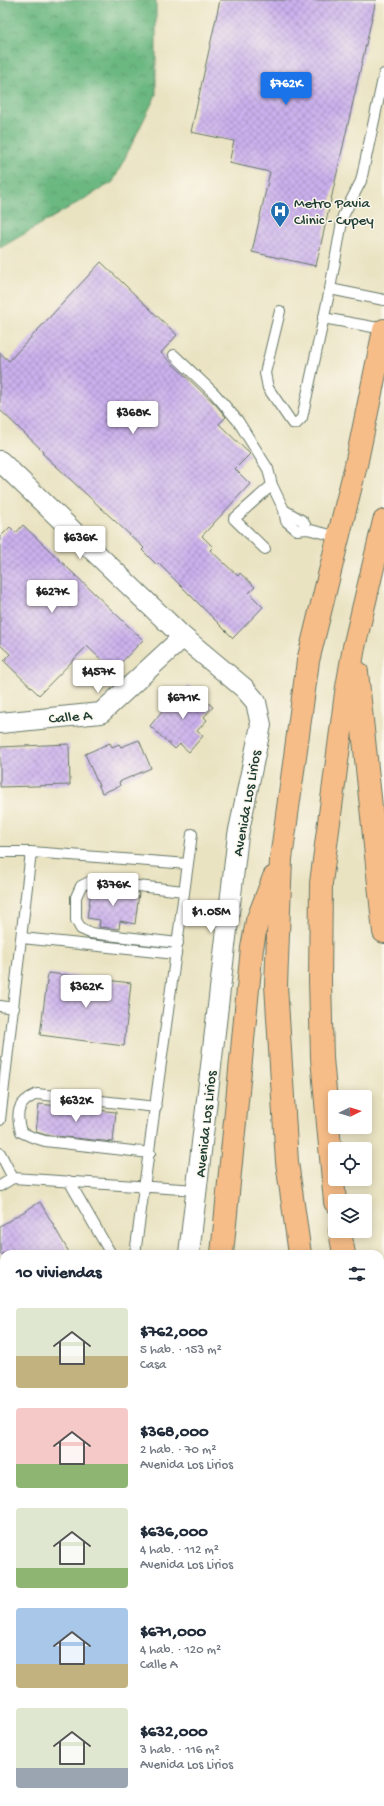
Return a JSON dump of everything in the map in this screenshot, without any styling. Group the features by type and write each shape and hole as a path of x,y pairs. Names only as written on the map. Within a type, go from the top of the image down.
{"main road":[{"path":"299,1250 287,1162 276,985 281,859 308,661 356,465 384,330"},
{"path":"334,1194 322,1058 320,980 321,883 346,693 354,647 384,521"},
{"path":"354,647 384,932"},
{"path":"222,1250 252,948 258,921 281,859"},
{"path":"341,1238 343,1250"}],"street":[{"name":"Avenida Los Lirios","path":"0,461 182,637 244,688 256,702 261,725 238,835 190,1250"},
{"name":"Calle A","path":"0,722 102,713 182,637"}],"lane":[{"path":"280,311 265,373 268,388 292,423 296,424 302,418 330,289 343,216 361,181 384,74"},
{"path":"330,289 384,300"},
{"path":"323,318 384,330"},
{"path":"174,355 214,393 238,421 268,469 272,485 284,510 286,522 297,530 307,529 339,537"},
{"path":"264,550 234,519 272,485"},
{"path":"136,1250 146,1185 192,834"},
{"path":"0,852 31,852 188,864"},
{"path":"0,1120 31,852"},
{"path":"178,943 90,933 80,929 76,920 76,897 81,886 91,881 184,891"},
{"path":"22,938 176,954"},
{"path":"0,1006 14,1008"},
{"path":"150,1153 45,1141 32,1137 21,1132 17,1119 18,1110 26,1099 37,1094 156,1107"},
{"path":"0,1153 13,1178"},
{"path":"0,1186 13,1178 146,1185 197,1190"},
{"path":"69,1181 109,1250"}],"green space":[{"path":"0,0 156,0 156,95 113,182 0,248"}],"building":[{"path":"220,0 376,0 316,266 252,252 270,172 229,163 234,141 191,132"},
{"path":"101,262 177,335 161,353 216,405 226,417 219,424 250,454 235,469 250,484 202,536 213,547 210,550 238,576 240,573 255,587 249,593 263,607 233,638 158,563 157,565 142,550 144,548 42,453 43,451 0,410 0,353 9,361"},
{"path":"23,525 143,640 113,671 87,646 39,695 4,661 10,654 0,645 0,537 10,527 16,533"},
{"path":"189,686 213,707 204,717 207,720 197,731 203,736 189,752 180,744 175,749 150,726 173,697 176,700"},
{"path":"139,740 151,768 119,782 120,786 102,793 85,754 110,743 112,747 119,744 121,747"},
{"path":"69,744 70,785 0,787 0,747"},
{"path":"97,888 139,893 135,924 120,921 119,929 99,927 100,920 87,918 91,892"},
{"path":"48,973 131,983 124,1046 40,1035"},
{"path":"39,1104 116,1112 113,1142 46,1135 36,1132"},
{"path":"40,1202 68,1250 0,1250 0,1226"}],"place":[{"name":"Metro Pavia Clinic - Cupey","path":"280,228"}]}
